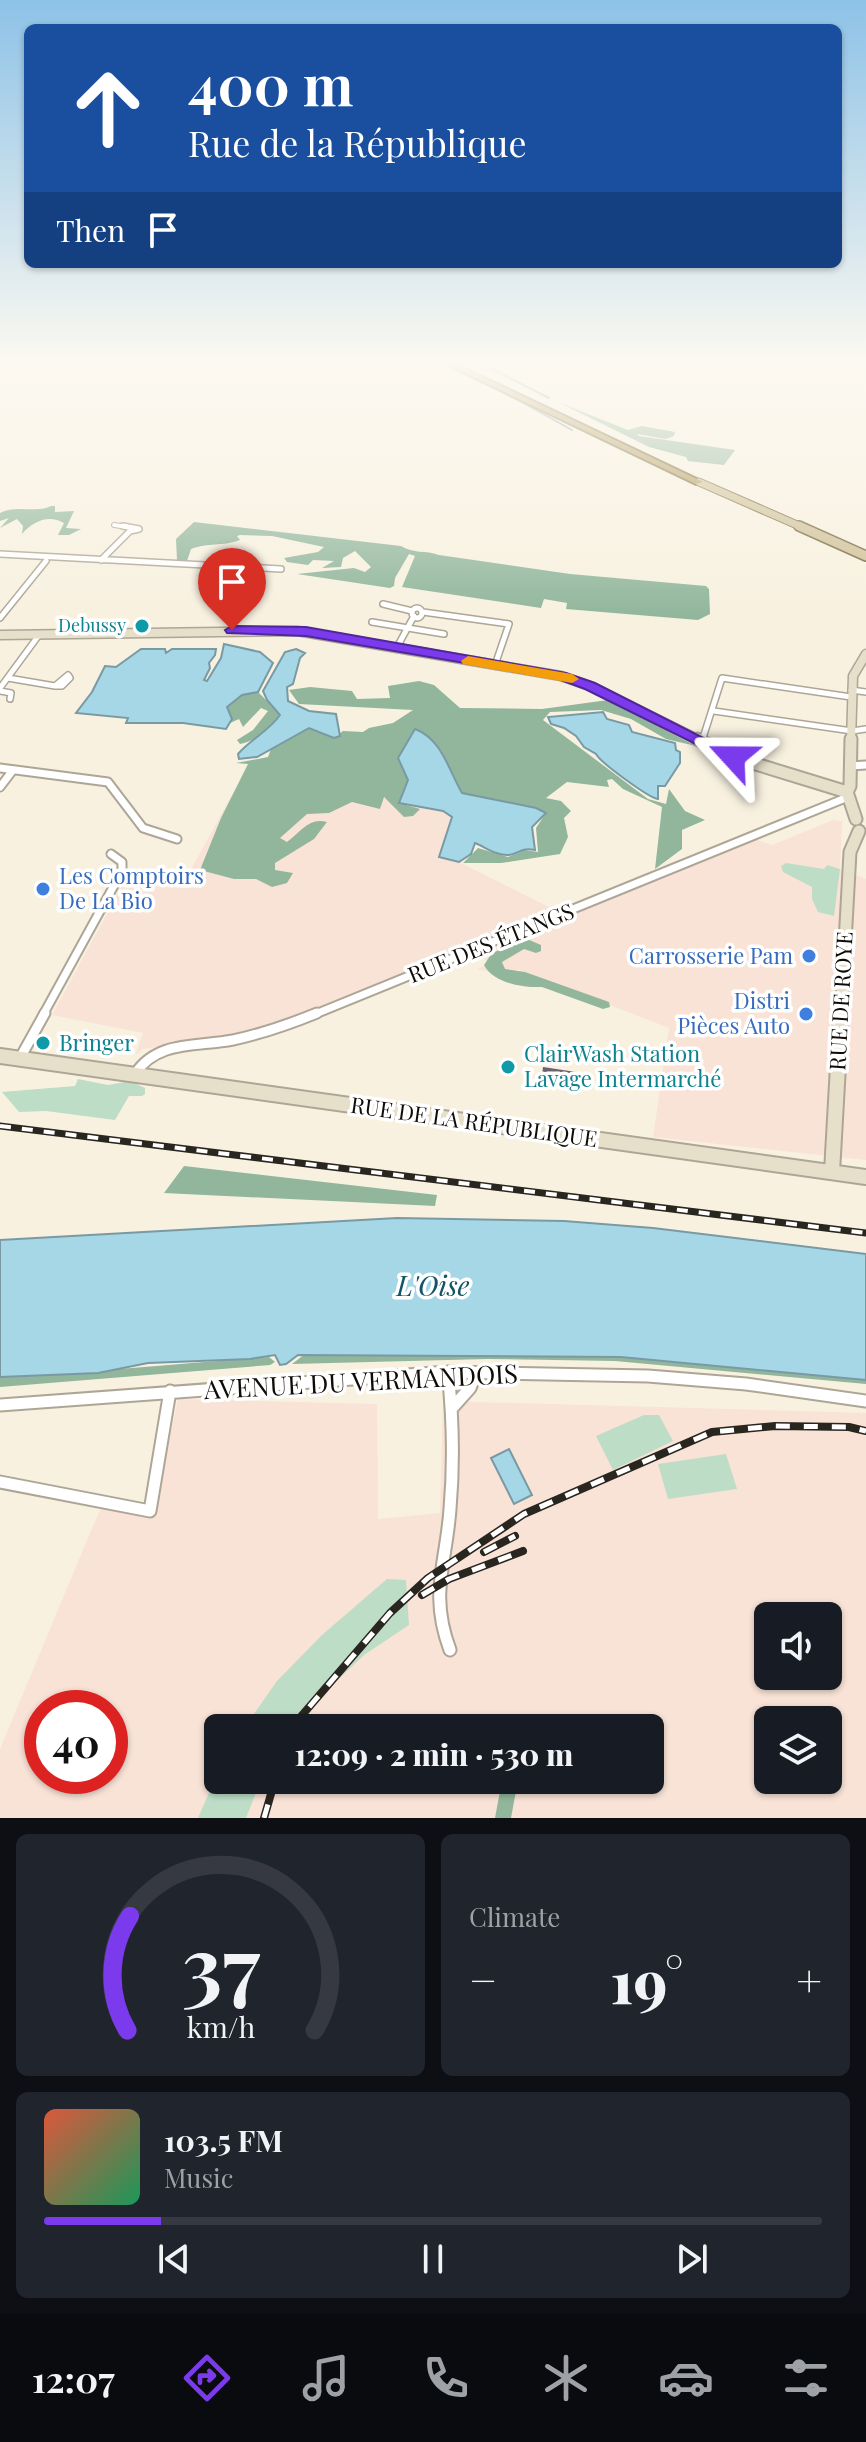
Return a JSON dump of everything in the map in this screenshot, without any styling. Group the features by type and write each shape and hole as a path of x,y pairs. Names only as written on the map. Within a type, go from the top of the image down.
{"highway":[{"path":"625,447 699,482"},
{"path":"633,447 699,482"}],"main road":[{"path":"699,482 866,556"},
{"path":"0,635 285,631 572,679 752,764 847,795"},
{"name":"RUE DE ROYE","path":"832,1172 850,852 862,826 847,795 850,786 851,694 854,672 866,654"},
{"name":"RUE DE LA RÉPUBLIQUE","path":"0,1056 866,1177"}],"street":[{"path":"101,560 129,529 114,525"},
{"path":"0,554 281,569"},
{"path":"0,618 46,561"},
{"path":"383,604 421,616 423,612 509,624 495,665"},
{"path":"396,649 409,628 413,614"},
{"path":"372,622 444,634"},
{"path":"20,680 10,696 0,689 39,635"},
{"path":"8,678 55,686"},
{"path":"700,742 704,740 714,711 722,678 851,694 866,692"},
{"path":"714,711 852,731 866,729"},
{"path":"850,766 866,765"},
{"path":"0,768 108,782 143,828 177,839"},
{"path":"0,787 13,770"},
{"name":"RUE DES ÉTANGS","path":"135,1074 140,1063 156,1054 175,1047 233,1039 305,1018 847,795"},
{"path":"20,1058 122,871 122,862 111,854"},
{"path":"448,1372 453,1407 450,1512 436,1587 437,1611 450,1650"},
{"name":"AVENUE DU VERMANDOIS","path":"0,1405 448,1372 648,1376 746,1384 866,1401"},
{"path":"453,1407 470,1388 476,1373"},
{"path":"0,1482 150,1511 170,1391"}],"shaded area":[{"path":"233,793 330,806 379,797 454,814 439,857 459,862 551,908 552,914 754,839 772,845 833,820 842,821 840,869 866,879 866,1160 653,1137 669,1028 517,969 515,977 477,969 491,963 467,948 296,1019 224,1039 142,1049 135,1056 143,1033 52,1015 130,871 184,882"},
{"path":"178,1399 377,1404 378,1519 440,1513 443,1401 866,1413 866,1818 0,1818 0,1749 24,1692 24,1794 128,1794 128,1690 25,1690 101,1508 153,1516"}],"green space":[{"path":"649,447 713,447 735,450 724,465 688,461 686,457"},
{"path":"55,506 55,512 74,511 66,528 81,529 69,535 58,535 64,523 53,519 36,522 22,534 23,526 17,519 0,528 9,518 0,521 0,513 6,510"},
{"path":"194,522 401,546 415,551 570,574 706,586 709,589 710,614 698,620 566,609 567,603 544,599 541,608 402,587 415,556 409,554 395,578 394,586 390,588 297,574 354,568 365,572 371,567 355,551 343,558 341,567 322,568 334,561 313,560 308,565 287,562 284,558 318,552 324,547 272,536 240,535 237,536 240,540 233,542 191,549 187,561 177,560 176,539"},
{"path":"419,681 434,685 460,708 542,709 608,700 696,746 666,739 631,719 601,710 550,712 543,720 648,799 666,804 669,789 685,811 705,820 682,830 682,849 655,869 662,807 623,789 612,779 607,780 609,787 567,782 546,798 561,801 571,811 564,818 568,837 560,854 501,863 463,863 478,848 508,857 525,850 538,852 536,828 546,813 536,808 462,793 452,772 398,758 408,780 399,803 420,809 413,816 404,817 384,797 380,809 352,802 329,813 307,814 280,838 287,842 310,823 327,822 314,839 275,863 275,870 293,873 287,883 272,887 256,879 234,879 200,870 248,764 236,763 268,757 271,749 309,728 334,738 343,731 363,732 393,723 413,710 299,704 289,690 310,687 352,691 357,699 390,698 388,686"},
{"path":"258,692 280,714 263,733 240,744 237,740 253,730 268,711 261,708 243,727 239,719 228,724 232,719 227,707 242,695"},
{"path":"786,863 824,869 827,865 840,869 834,916 818,912 812,899 812,887 783,872 781,866"},
{"path":"527,939 541,945 541,951 536,953 524,949 502,962 505,969 525,972 609,1002 610,1007 603,1009 542,987 509,983 488,971 484,965 492,953"},
{"path":"78,1079 108,1085 130,1081 145,1088 145,1094 129,1096 115,1120 46,1111 19,1112 2,1092 75,1086"},
{"path":"184,1166 437,1195 435,1206 164,1193"},
{"path":"526,1349 866,1375 866,1384 615,1361 487,1359 292,1364 309,1351"},
{"path":"269,1357 275,1362 270,1365 0,1387 0,1376"},
{"path":"644,1415 659,1415 673,1441 613,1470 596,1436"},
{"path":"726,1454 737,1489 668,1499 658,1464"},
{"path":"387,1579 406,1580 409,1625 364,1655 302,1714 254,1714 277,1681 322,1635"},
{"path":"208,1794 255,1794 246,1818 198,1818"},
{"path":"499,1794 515,1794 511,1818 495,1818"}],"water":[{"path":"224,644 260,652 273,663 258,692 242,695 227,707 232,719 226,729 183,723 126,723 128,718 76,713 92,692 105,666 116,667 141,649 165,649 166,653 172,649 216,649 204,680 207,681 221,658"},
{"path":"296,649 305,653 300,658 293,684 287,687 288,701 309,711 336,714 340,736 334,738 309,728 257,757 239,759 238,754 280,715 263,691 285,652"},
{"path":"603,712 607,719 629,725 632,732 675,743 676,750 680,752 680,763 665,786 658,786 658,799 615,772 584,747 576,736 551,724 548,717"},
{"path":"415,729 432,740 444,756 462,793 536,808 546,813 532,827 535,850 505,855 475,843 471,854 459,862 439,857 452,817 443,811 399,803 408,780 398,758"},
{"name":"L'Oise","path":"397,1218 564,1221 653,1228 866,1254 866,1380 621,1357 298,1355 280,1365 275,1355 250,1359 148,1363 98,1373 0,1377 0,1240"},
{"path":"509,1449 532,1495 514,1504 491,1458"}],"building":[{"path":"543,1067 576,1072 575,1080 542,1075"}],"railway":[{"path":"0,1126 866,1233"},
{"path":"303,1714 390,1613 428,1578 524,1514 712,1432 775,1426 849,1427 866,1431"},
{"path":"484,1552 515,1536"},
{"path":"422,1595 449,1579 523,1551"},
{"path":"264,1818 271,1794"}],"slow traffic":[{"path":"468,661 572,679"}],"place":[{"name":"Debussy","path":"142,626"},
{"name":"Les Comptoirs De La Bio","path":"43,889"},
{"name":"Carrosserie Pam","path":"809,956"},
{"name":"Distri Pièces Auto","path":"806,1014"},
{"name":"Bringer","path":"43,1043"},
{"name":"ClairWash Station Lavage Intermarché","path":"508,1067"}],"route":[{"path":"232,630 306,631 324,637 561,676 590,686 733,757"}]}
